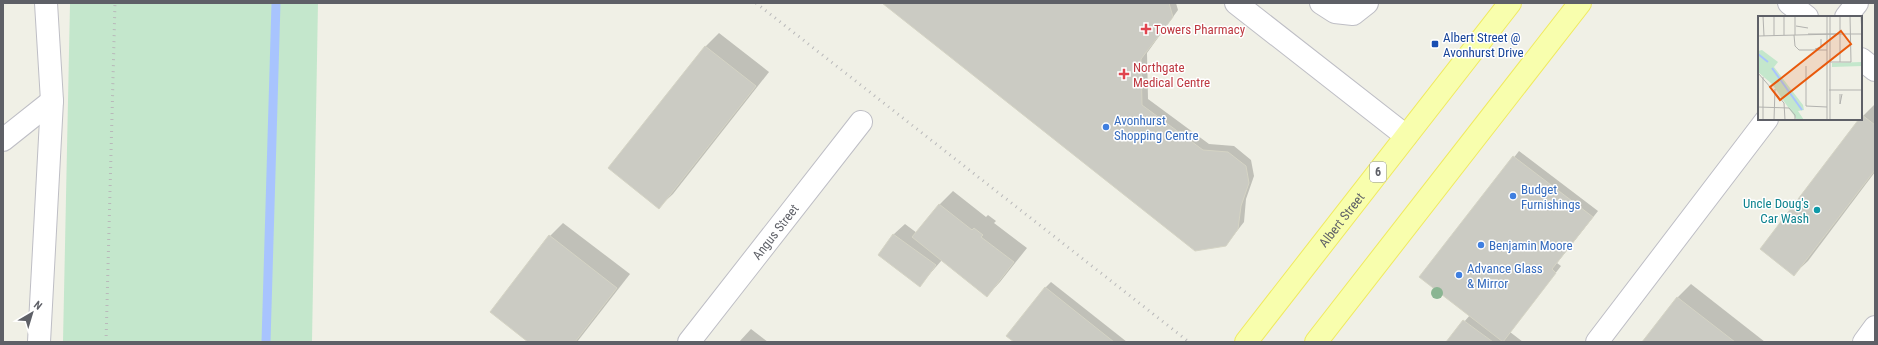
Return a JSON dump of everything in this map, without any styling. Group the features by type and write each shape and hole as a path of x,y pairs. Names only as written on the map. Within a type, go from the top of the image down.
{"main road":[{"name":"Albert Street","path":"1246,342 1510,3"},
{"path":"1316,342 1580,3"}],"street":[{"path":"38,342 52,101 46,3"},
{"path":"1236,3 1406,136"},
{"path":"1322,3 1335,12 1353,14 1367,3"},
{"path":"1788,3 1806,16"},
{"path":"1847,16 1857,3"},
{"path":"1862,60 1875,70"},
{"path":"3,140 52,101"},
{"path":"1597,342 1766,120"},
{"name":"Angus Street","path":"689,342 861,122"},
{"path":"1864,342 1875,327"}],"green space":[{"path":"70,3 318,3 312,342 63,342"}],"building":[{"name":"Avonhurst Shopping Centre","path":"882,3 1169,3 1173,17 1141,59 1142,105 1203,150 1228,152 1246,166 1249,183 1241,206 1238,229 1226,246 1195,251"},
{"path":"705,46 756,86 659,209 608,168"},
{"name":"Uncle Doug's Car Wash","path":"1862,115 1875,125 1875,170 1794,276 1760,249 1858,120 1862,120"},
{"path":"1513,156 1593,217 1552,269 1556,273 1503,342 1419,277"},
{"path":"939,204 972,230 974,228 983,235 981,237 1014,262 987,297 912,237"},
{"path":"893,234 936,265 920,287 878,255"},
{"path":"549,235 617,288 575,342 528,342 490,312"},
{"path":"1045,287 1114,342 1014,342 1006,336"},
{"path":"1677,297 1735,342 1642,342"},
{"path":"1463,320 1493,342 1446,342"}],"waterway":[{"path":"266,342 276,3"}],"railway":[{"path":"106,342 115,3"},
{"path":"756,3 1189,342"}],"place":[{"name":"Towers Pharmacy","path":"1146,29"},
{"name":"Albert Street @ Avonhurst Drive","path":"1435,44"},
{"name":"Northgate Medical Centre","path":"1124,74"},
{"name":"Avonhurst Shopping Centre","path":"1106,127"},
{"name":"Budget Furnishings","path":"1513,196"},
{"name":"Uncle Doug's Car Wash","path":"1817,210"},
{"name":"Benjamin Moore","path":"1481,245"},
{"name":"Advance Glass & Mirror","path":"1459,275"}]}
